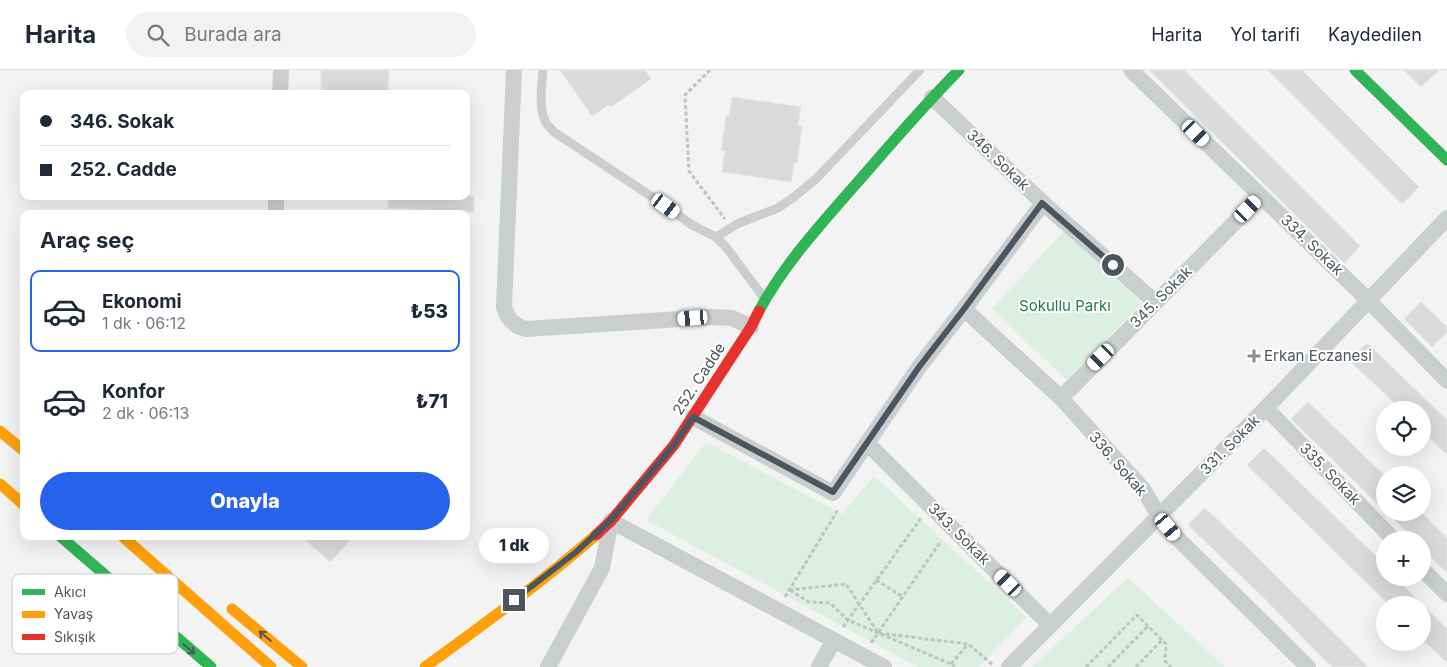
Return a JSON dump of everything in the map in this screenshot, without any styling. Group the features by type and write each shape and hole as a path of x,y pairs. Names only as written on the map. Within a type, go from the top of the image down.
{"main road":[{"name":"252. Cadde","path":"425,667 489,621 576,552 611,520 668,452 693,417 751,327 765,300 811,236 932,96 959,70"},
{"path":"1364,73 1447,160"},
{"path":"0,431 20,448"},
{"path":"0,484 20,501"},
{"path":"65,540 104,574"},
{"path":"126,540 165,574"},
{"path":"150,561 176,569"},
{"path":"178,586 271,667"},
{"path":"225,602 302,667"},
{"path":"178,639 211,667"}],"street":[{"path":"280,70 280,90"},
{"path":"514,70 504,307 509,320 520,328 526,329 711,318 732,318 751,327"},
{"name":"334. Sokak","path":"1131,70 1369,301 1447,381"},
{"name":"346. Sokak","path":"932,96 1042,203 1155,302"},
{"name":"345. Sokak","path":"1061,398 1261,196"},
{"path":"693,417 833,492 919,367 1042,203"},
{"name":"331. Sokak","path":"1009,667 1266,408 1447,218"},
{"name":"336. Sokak","path":"964,309 1061,398 1143,489 1159,516 1178,538 1308,667"},
{"name":"335. Sokak","path":"1266,408 1385,531"},
{"name":"343. Sokak","path":"867,443 1050,625"},
{"path":"548,667 602,568 611,520 884,667"},
{"path":"1431,578 1447,594"},
{"path":"820,667 834,640"}],"lane":[{"path":"542,70 542,108 546,123 554,132 692,225 716,237 726,247 765,300"},
{"path":"716,237 739,223 778,208 816,179 920,70"}],"path":[{"path":"709,70 685,95 689,171 732,228"},
{"path":"834,640 930,506"},
{"path":"777,610 840,508"},
{"path":"862,656 951,527"},
{"path":"876,580 903,597"},
{"path":"790,590 846,584 878,633"},
{"path":"790,590 809,602 830,602 848,620 953,665 968,644"},
{"path":"1086,667 1137,615 1166,644 1165,660 1171,667"},
{"path":"1108,667 1148,626"},
{"path":"878,633 968,644 995,667"},
{"path":"1136,667 1162,640"}],"green space":[{"name":"Sokullu Parkı","path":"1064,231 1142,303 1067,380 992,309"},
{"path":"706,442 842,514 874,476 1026,617 979,667 918,667 646,520"},
{"path":"1128,578 1225,667 1032,667"}],"building":[{"path":"321,70 389,70 388,90 321,90"},
{"path":"560,70 645,70 651,79 611,107 609,105 592,116"},
{"path":"1149,70 1184,70 1360,246 1344,263"},
{"path":"1268,70 1302,70 1419,187 1402,204"},
{"path":"1404,70 1439,70 1421,87"},
{"path":"732,97 801,107 798,126 802,126 797,163 794,163 791,182 722,172 725,151 721,151 726,116 729,116"},
{"path":"470,196 474,196 474,212 470,212 470,210 388,208 388,200 470,200"},
{"path":"1421,302 1447,327 1447,332 1432,347 1404,319"},
{"path":"1367,343 1427,401 1392,401 1349,360"},
{"path":"1308,402 1376,467 1376,502 1291,419"},
{"path":"1431,405 1447,420 1447,455 1431,440"},
{"path":"1264,448 1376,556 1376,586 1404,586 1414,596 1380,596 1247,465"},
{"path":"1205,508 1368,667 1333,667 1323,658 1188,525"},
{"path":"1396,521 1430,521 1447,538 1447,573 1431,557 1431,531 1406,531"},
{"path":"305,540 350,540 330,562"},
{"path":"1431,613 1447,629 1447,663 1431,648"}],"traffic: fast":[{"path":"759,311 792,260 817,229 959,70"},
{"path":"1355,70 1447,160"},
{"path":"65,540 104,574"},
{"path":"178,638 211,667"}],"traffic: slow":[{"path":"0,431 20,448"},
{"path":"0,484 20,502"},
{"path":"425,667 533,586 596,535"},
{"path":"127,540 165,574"},
{"path":"178,585 271,667"},
{"path":"232,609 302,667"}],"traffic: jam":[{"path":"596,535 611,521 674,445 751,327 759,311"}],"place":[{"name":"Erkan Eczanesi","path":"1254,356"}],"route":[{"path":"514,600 576,552 611,520 674,445 693,417 833,492 919,367 1042,203 1113,265"}]}
